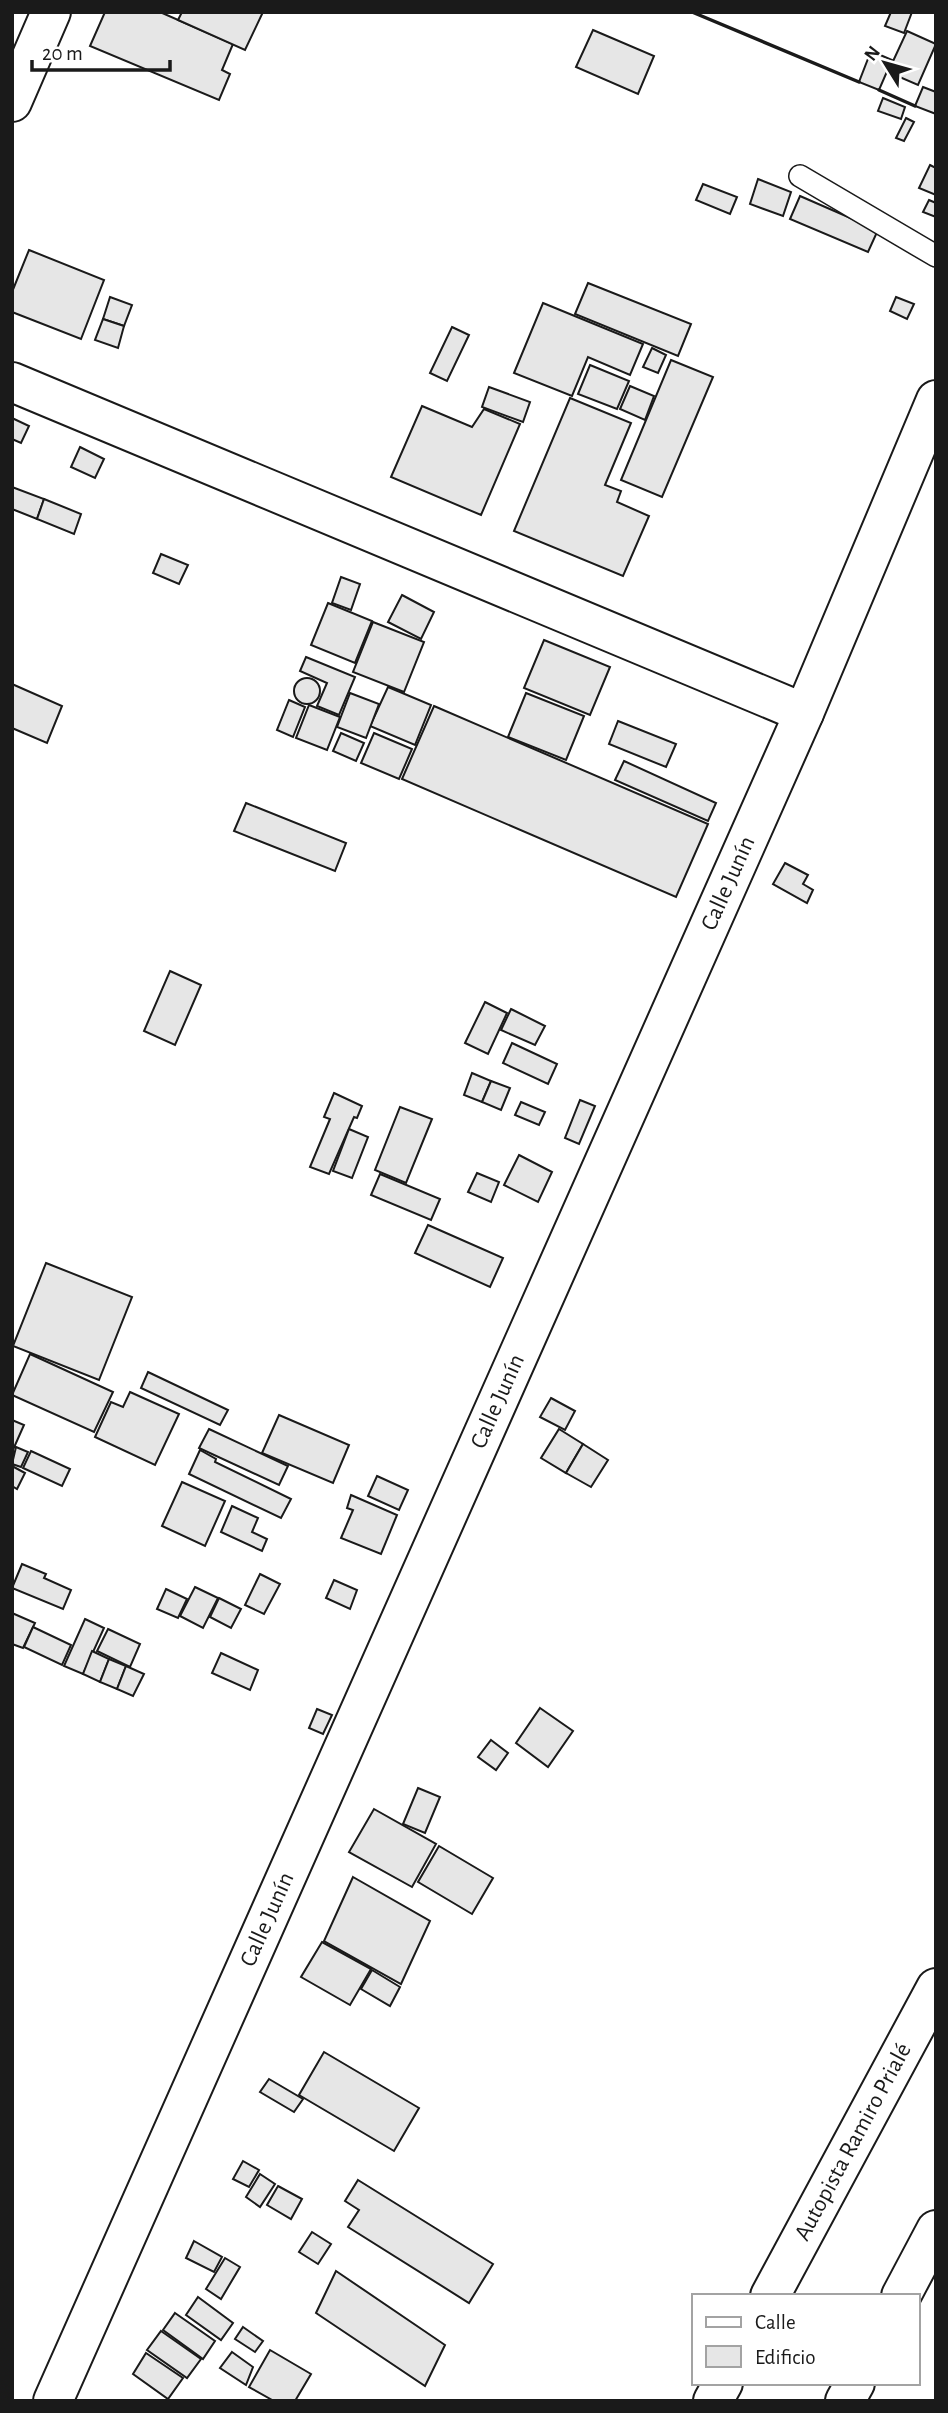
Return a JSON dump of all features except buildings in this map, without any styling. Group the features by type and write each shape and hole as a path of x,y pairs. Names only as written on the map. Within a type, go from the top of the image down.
{"main road":[{"path":"12,102 51,12"},
{"path":"12,382 804,713"},
{"name":"Calle Junín","path":"53,2401 804,713 936,400"},
{"name":"Autopista Ramiro Prialé","path":"771,2294 936,1988"},
{"path":"902,2294 936,2230"},
{"path":"713,2401 722,2385"},
{"path":"845,2401 854,2385"}],"lane":[{"path":"800,176 936,256"}],"wall":[{"path":"692,12 859,82"},
{"path":"879,90 915,106"}]}
